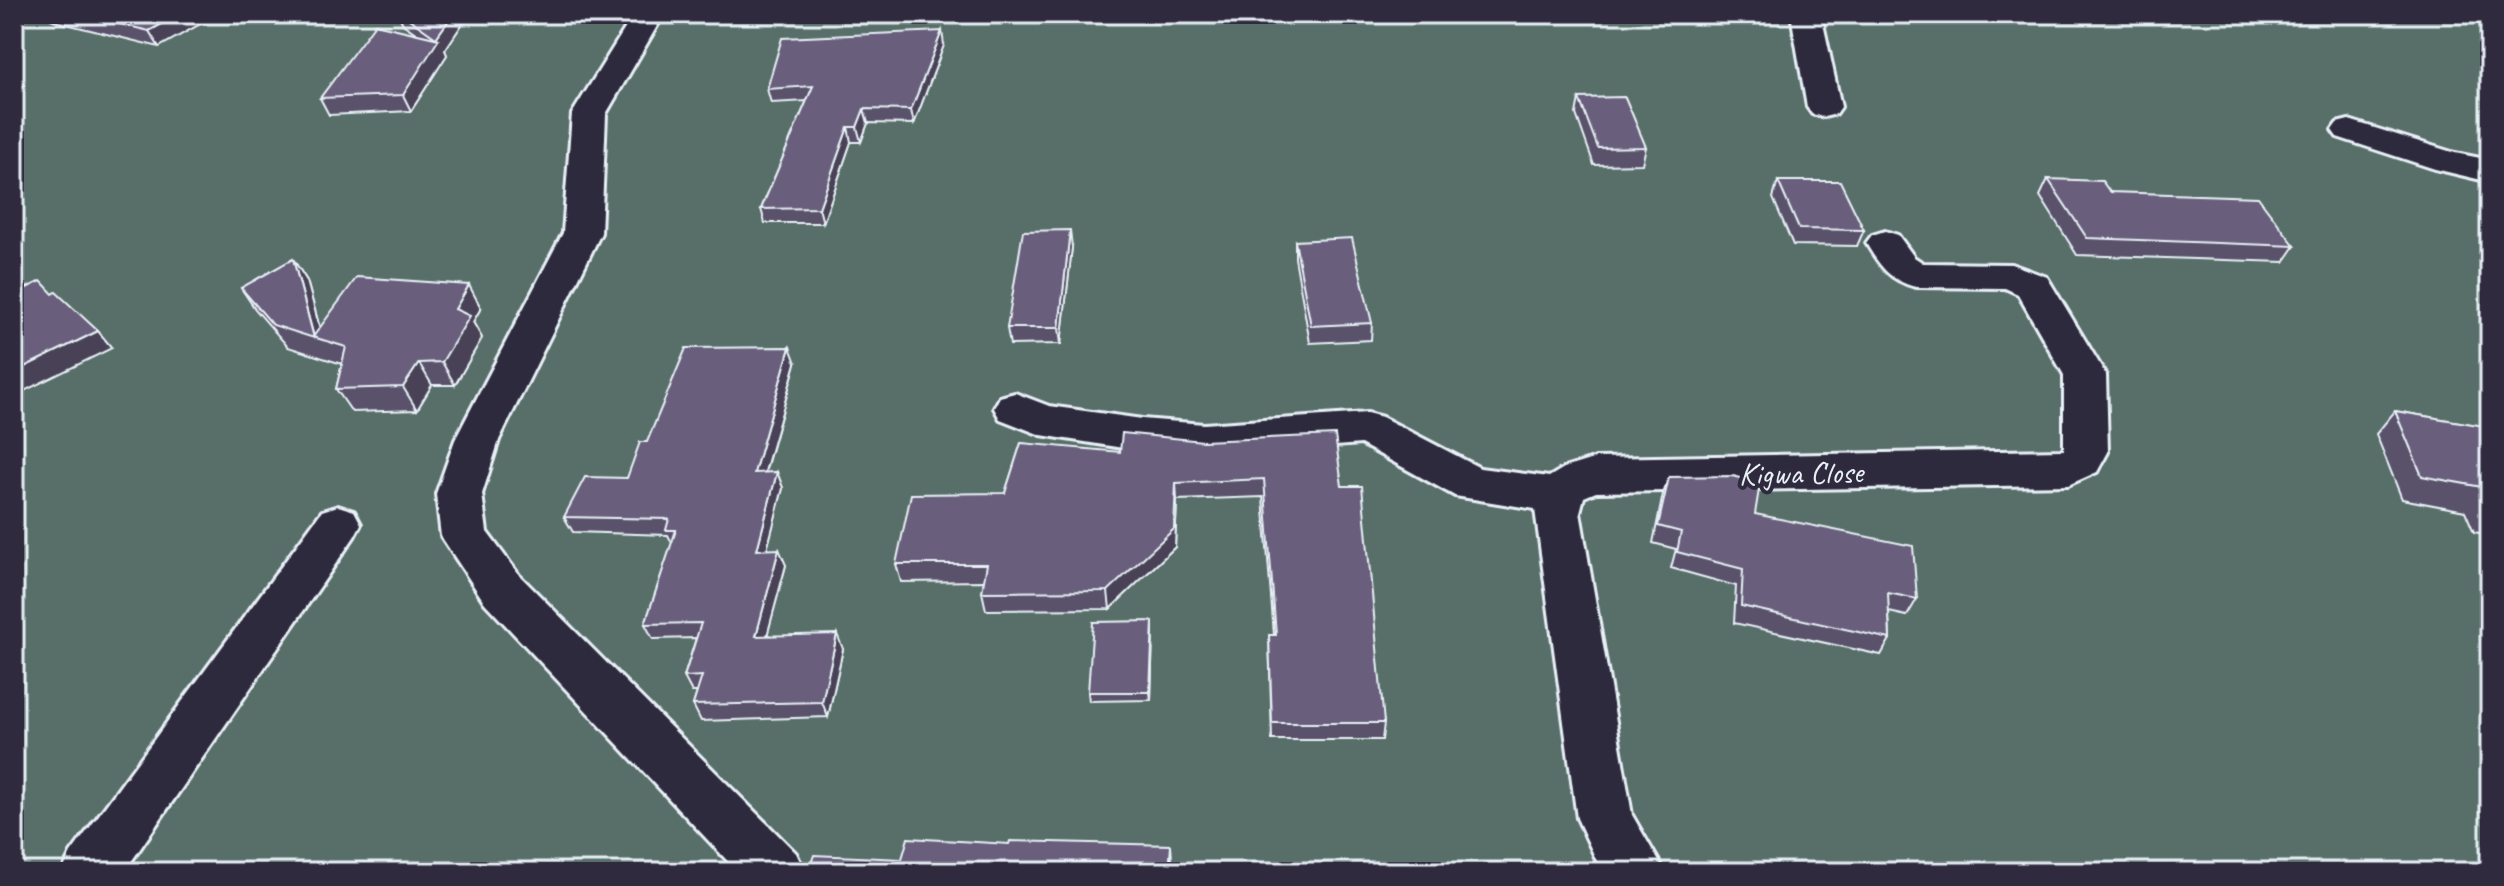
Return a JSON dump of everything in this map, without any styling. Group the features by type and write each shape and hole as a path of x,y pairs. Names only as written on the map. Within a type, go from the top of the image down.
{"street":[{"path":"649,14 589,114 582,233 477,440 459,494 464,536 502,589 776,872"},
{"path":"1806,14 1824,107"},
{"path":"2349,130 2447,162 2490,171"},
{"name":"Kigwa Close","path":"1560,495 1574,480 1596,475 2068,469 2081,461 2086,452 2085,375 2033,286 2011,276 1916,275 1900,266 1885,243"},
{"path":"1015,408 1041,420 1142,435 1204,440 1367,428 1471,484 1560,495 1557,512 1605,818 1623,855 1636,872"},
{"path":"91,872 338,524"}],"green space":[{"path":"14,14 2490,14 2490,872 14,872"}],"building":[{"path":"78,14 180,14 149,31"},
{"path":"402,14 453,14 436,38"},
{"path":"375,24 439,39 403,95 320,98"},
{"path":"942,31 911,110 864,109 857,127 848,127 819,208 761,209 813,86 767,89 782,38"},
{"path":"1625,97 1646,147 1598,148 1579,98"},
{"path":"2048,179 2102,181 2110,192 2258,197 2295,246 2087,238"},
{"path":"1778,181 1840,181 1864,230 1799,229"},
{"path":"1070,230 1059,328 1007,328 1023,231"},
{"path":"1352,238 1372,323 1311,326 1295,241"},
{"path":"293,259 314,338 273,325 241,288"},
{"path":"357,277 469,285 455,309 470,316 442,362 419,363 403,387 336,389 346,347 313,337"},
{"path":"41,281 98,331 14,372 14,294"},
{"path":"790,347 754,473 777,472 757,550 779,549 756,636 837,634 822,702 693,705 702,676 684,677 701,623 645,624 676,530 666,530 669,519 564,517 585,477 627,478 640,442 647,442 686,348"},
{"path":"2395,411 2490,427 2490,495 2487,488 2422,476"},
{"path":"1122,433 1203,441 1335,435 1342,486 1362,486 1384,723 1272,723 1269,635 1276,635 1264,479 1176,483 1174,529 1108,591 982,592 987,564 896,564 911,494 1005,493 1021,443 1120,452"},
{"path":"1733,476 1760,483 1755,514 1913,546 1917,599 1888,593 1890,639 1741,606 1743,569 1677,552 1681,532 1658,526 1669,477"},
{"path":"1153,621 1150,692 1088,692 1093,622"},
{"path":"908,838 1009,844 1010,841 1171,845 1169,872 808,872 814,855 902,859"}]}
